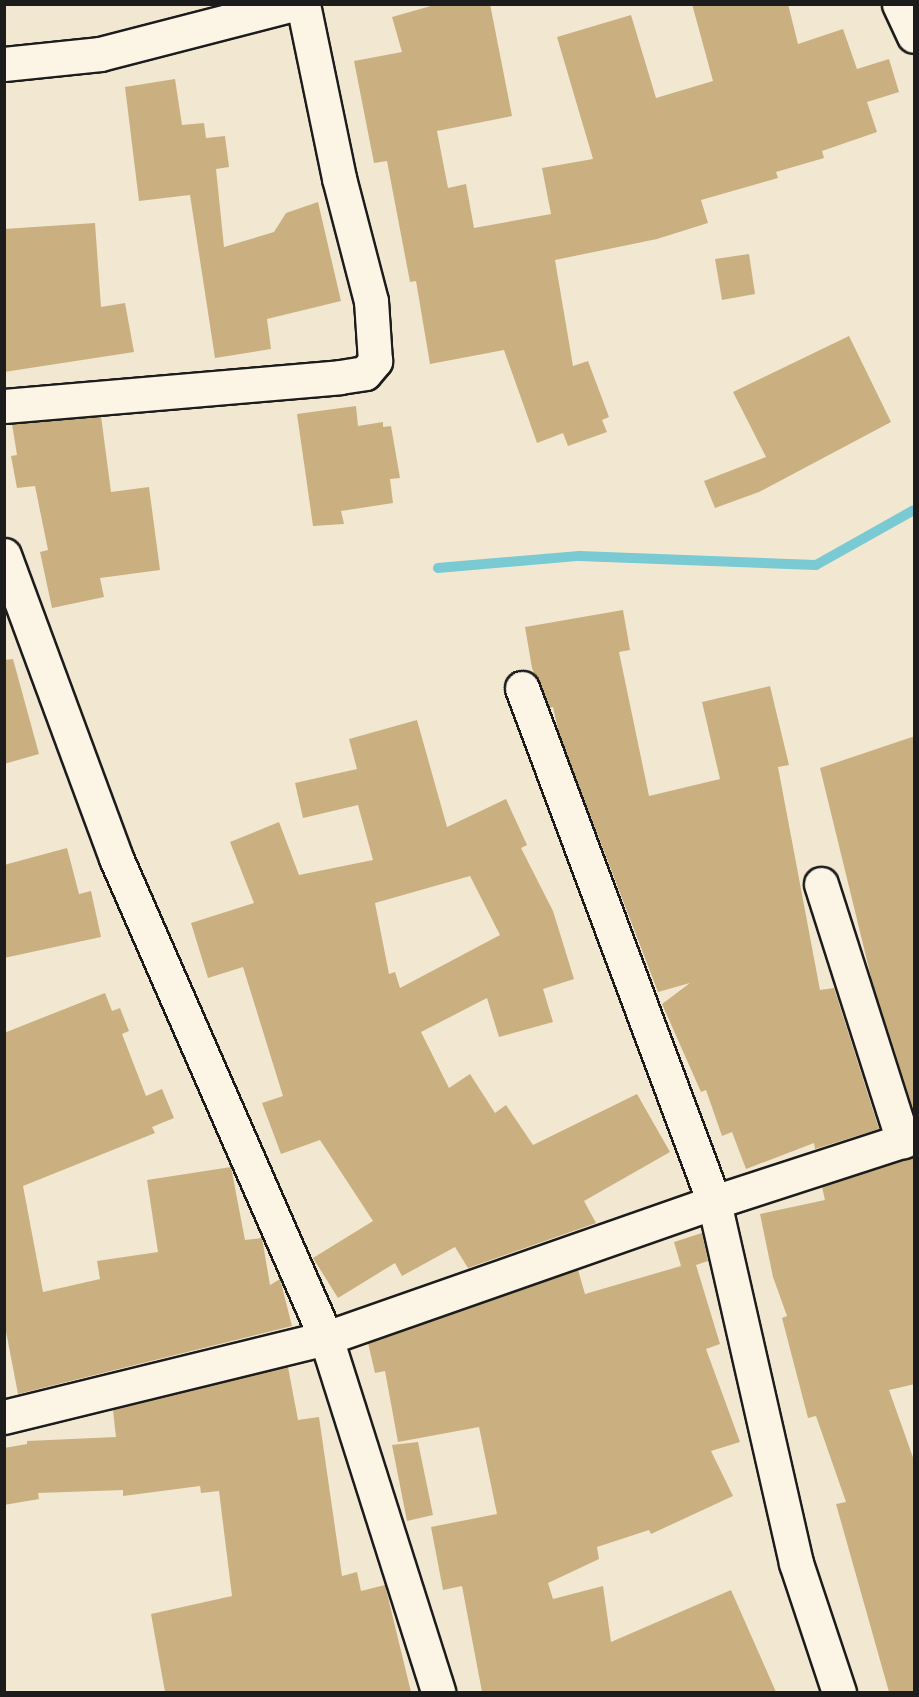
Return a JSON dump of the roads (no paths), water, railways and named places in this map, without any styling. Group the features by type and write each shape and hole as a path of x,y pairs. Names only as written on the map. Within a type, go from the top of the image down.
{"street":[{"path":"4,64 100,54 294,4"},
{"path":"4,406 340,377 365,373 375,361 371,301 339,178 303,4"},
{"path":"899,4 915,36"},
{"path":"4,555 116,858 327,1338 438,1692"},
{"path":"522,688 714,1202 796,1563 839,1692"},
{"path":"4,1417 327,1338 714,1202 909,1139 821,884"}],"waterway":[{"path":"438,568 579,556 816,565 914,510"}]}
